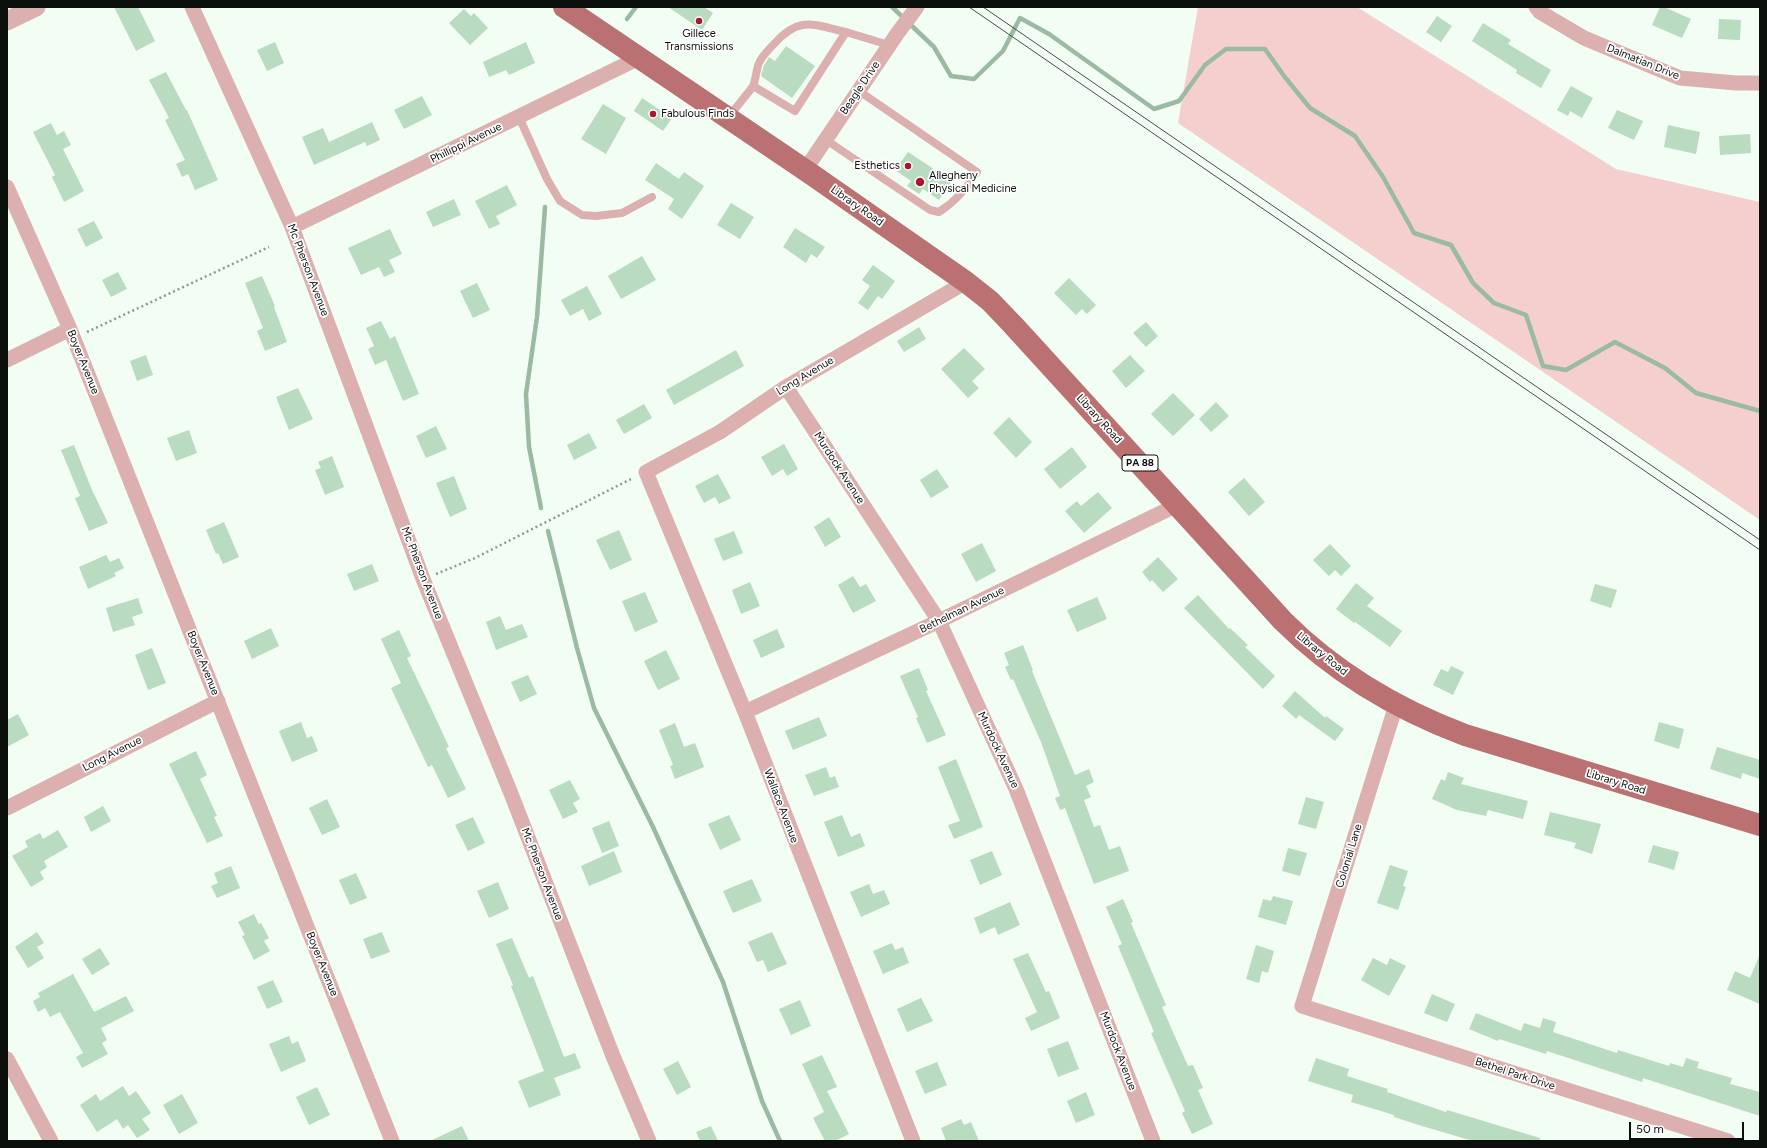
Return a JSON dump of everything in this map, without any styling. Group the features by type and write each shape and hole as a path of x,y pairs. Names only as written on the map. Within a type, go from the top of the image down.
{"main road":[{"name":"Library Road","path":"564,7 805,170 966,282 990,301 1014,325 1283,621 1306,644 1333,666 1396,705 1429,722 1465,735 1760,825"}],"street":[{"path":"7,21 36,7"},
{"name":"Mc Pherson Avenue","path":"192,7 292,227 423,579 510,791 613,1056 650,1141"},
{"name":"Dalmatian Drive","path":"1536,7 1540,12 1584,38 1680,78 1736,84 1760,83"},
{"name":"Beagle Drive","path":"805,170 915,10"},
{"name":"Phillippi Avenue","path":"292,227 639,58"},
{"name":"Boyer Avenue","path":"7,188 72,334 392,1141"},
{"name":"Long Avenue","path":"646,472 720,432 786,387 966,282"},
{"path":"7,360 72,334"},
{"name":"Murdock Avenue","path":"786,387 938,621 1016,789 1154,1141"},
{"name":"Wallace Avenue","path":"646,472 745,712 913,1141"},
{"name":"Bethelman Avenue","path":"745,712 938,621 1177,505"},
{"name":"Long Avenue","path":"7,808 218,700"},
{"name":"Colonial Lane","path":"1302,1006 1396,705"},
{"name":"Bethel Park Drive","path":"1302,1006 1728,1141"},
{"path":"7,1059 51,1141"}],"lane":[{"path":"728,118 753,86 760,61 782,34 794,26 810,24 893,40"},
{"path":"753,86 795,112 846,32"},
{"path":"826,140 930,210 939,212 947,207 966,188 977,172 859,91"},
{"path":"519,117 547,179 560,201 582,215 596,216 622,213 652,198"}],"path":[{"path":"72,334 270,247"},
{"path":"423,579 475,558 646,472"}],"shaded area":[{"path":"1198,7 1357,7 1616,169 1760,202 1760,520 1178,123"}],"building":[{"path":"114,7 138,7 155,41 136,51"},
{"name":"Gillece Transmissions","path":"668,7 704,7 713,13 702,30"},
{"path":"1660,7 1664,7 1691,19 1682,38 1652,25"},
{"path":"464,9 471,16 474,13 488,28 470,45 449,23"},
{"path":"1437,16 1452,26 1441,42 1426,32"},
{"path":"1719,19 1741,20 1740,40 1718,39"},
{"path":"1483,23 1511,40 1508,44 1551,70 1541,88 1516,73 1517,70 1472,41"},
{"path":"275,42 284,63 267,71 257,50"},
{"path":"526,42 535,63 509,75 506,70 489,77 483,62"},
{"path":"786,46 815,66 792,98 761,76 764,65 769,57 775,61"},
{"path":"166,72 187,110 218,180 195,190 188,174 182,177 176,164 185,160 165,120 169,118 149,80"},
{"path":"1571,86 1593,98 1582,118 1570,111 1568,116 1557,110"},
{"path":"422,96 432,115 404,129 394,110"},
{"name":"Fabulous Finds","path":"642,98 672,118 663,131 634,111"},
{"path":"603,104 626,118 606,154 581,139"},
{"path":"1617,110 1643,121 1634,140 1608,128"},
{"path":"372,122 380,140 367,146 365,142 314,165 302,137 323,128 329,142"},
{"path":"51,123 57,135 64,131 71,145 63,149 84,191 64,202 52,177 55,175 33,132"},
{"path":"1668,125 1700,132 1696,154 1664,147"},
{"path":"1750,134 1751,153 1720,155 1719,136"},
{"path":"908,152 952,181 939,200 923,189 919,194 907,186 911,181 895,170"},
{"path":"656,163 679,179 684,172 704,186 682,219 668,209 674,199 645,180"},
{"path":"507,185 517,205 496,216 500,224 489,229 475,201"},
{"path":"454,199 461,215 433,227 426,212"},
{"path":"731,203 754,217 740,239 717,225"},
{"path":"94,221 103,238 86,247 77,229"},
{"path":"795,228 825,247 817,258 811,254 806,263 783,247"},
{"path":"390,229 402,254 389,260 395,272 384,277 379,267 361,275 348,248"},
{"path":"642,256 656,280 621,299 608,276"},
{"path":"873,265 895,281 882,299 878,296 868,310 858,303 870,286 862,280"},
{"path":"118,272 127,289 111,297 102,280"},
{"path":"262,276 275,306 274,307 287,342 265,351 257,331 263,328 245,283"},
{"path":"1069,278 1096,305 1087,314 1082,309 1076,315 1054,293"},
{"path":"477,283 490,310 473,318 460,291"},
{"path":"587,286 602,314 589,321 583,309 570,316 561,300"},
{"path":"381,321 390,339 395,336 419,394 403,401 386,360 375,365 368,349 374,346 366,328"},
{"path":"1146,322 1158,336 1146,347 1133,333"},
{"path":"919,327 926,339 904,352 897,341"},
{"path":"964,348 985,369 972,381 979,388 968,398 941,369"},
{"path":"736,350 744,366 674,405 666,390"},
{"path":"146,355 153,375 137,381 130,361"},
{"path":"1130,355 1145,371 1126,388 1112,371"},
{"path":"298,388 313,419 289,430 276,397"},
{"path":"1173,393 1195,415 1173,436 1151,414"},
{"path":"1216,402 1229,416 1211,432 1199,419"},
{"path":"644,404 652,418 624,434 616,420"},
{"path":"1009,417 1032,442 1016,458 993,433"},
{"path":"436,426 447,449 426,458 416,436"},
{"path":"189,430 197,453 176,461 167,438"},
{"path":"589,433 597,448 574,460 567,445"},
{"path":"784,444 798,469 787,476 783,469 772,476 761,457"},
{"path":"74,445 92,490 108,523 89,531 75,498 80,496 61,450"},
{"path":"1072,447 1087,467 1060,489 1044,469"},
{"path":"332,456 344,487 325,495 315,470 321,468 318,462"},
{"path":"937,469 949,487 931,498 920,480"},
{"path":"718,474 731,498 719,504 715,497 704,503 695,486"},
{"path":"454,476 467,509 450,517 436,483"},
{"path":"1244,478 1265,502 1249,516 1228,492"},
{"path":"1098,492 1112,508 1084,533 1065,511 1077,501 1081,506"},
{"path":"829,517 841,537 825,547 814,527"},
{"path":"224,522 239,557 223,564 218,553 216,554 206,530"},
{"path":"619,530 632,560 610,570 596,540"},
{"path":"734,531 743,553 723,561 714,539"},
{"path":"982,543 996,571 976,582 961,554"},
{"path":"1330,544 1351,566 1341,576 1335,570 1329,576 1313,560"},
{"path":"106,555 110,562 119,558 124,568 114,573 116,576 88,589 79,567"},
{"path":"1158,557 1178,579 1163,592 1152,580 1150,582 1142,572"},
{"path":"372,564 379,581 354,591 347,574"},
{"path":"853,576 860,587 866,584 876,601 853,613 838,585"},
{"path":"750,582 760,606 741,614 732,590"},
{"path":"1356,583 1374,598 1367,606 1402,631 1390,647 1336,609"},
{"path":"1595,584 1617,590 1611,608 1590,601"},
{"path":"645,592 658,622 635,632 622,601"},
{"path":"1198,595 1229,629 1230,628 1248,645 1245,647 1275,676 1263,689 1184,608"},
{"path":"1097,597 1107,619 1077,632 1067,610"},
{"path":"138,598 143,613 132,617 135,625 113,632 106,608"},
{"path":"500,616 506,630 522,624 528,637 496,650 486,622"},
{"path":"271,628 279,646 252,659 244,641"},
{"path":"777,629 785,647 761,658 753,640"},
{"path":"399,630 411,656 407,658 449,747 446,748 466,789 448,798 432,765 428,767 391,688 401,683 381,639"},
{"path":"1023,645 1033,670 1032,671 1075,775 1089,769 1094,782 1086,786 1091,797 1084,800 1094,827 1100,825 1109,850 1120,846 1129,871 1094,884 1065,808 1060,810 1055,798 1060,796 1041,742 1013,679 1011,680 1005,667 1009,665 1004,653"},
{"path":"152,648 166,683 148,690 135,655"},
{"path":"666,650 680,679 658,690 644,661"},
{"path":"1451,666 1464,672 1453,695 1433,685 1441,669 1448,672"},
{"path":"919,668 928,690 926,691 946,735 927,743 916,718 918,717 900,676"},
{"path":"528,675 537,694 520,702 511,682"},
{"path":"1295,691 1325,718 1326,716 1344,729 1335,741 1299,715 1296,719 1282,706"},
{"path":"18,714 29,735 7,747 7,720"},
{"path":"819,717 827,736 793,750 785,731"},
{"path":"301,722 307,738 312,736 318,751 292,762 279,731"},
{"path":"1659,722 1684,729 1679,749 1654,741"},
{"path":"675,723 684,747 695,743 704,767 675,779 670,766 673,765 659,730"},
{"path":"1717,747 1760,760 1760,779 1742,773 1741,779 1710,769"},
{"path":"196,751 207,775 200,779 217,816 214,817 223,836 207,843 169,764"},
{"path":"956,759 983,827 954,839 948,825 960,821 938,767"},
{"path":"826,767 830,778 835,776 839,787 814,796 805,775"},
{"path":"1448,772 1464,778 1461,784 1528,801 1523,819 1488,810 1486,816 1457,810 1432,799 1441,779 1445,781"},
{"path":"570,780 580,799 573,803 578,812 563,819 549,790"},
{"path":"1306,797 1324,802 1316,829 1298,824"},
{"path":"327,799 340,827 322,835 309,808"},
{"path":"103,806 111,821 91,832 84,817"},
{"path":"1550,812 1601,824 1592,854 1574,848 1576,843 1544,835"},
{"path":"729,815 741,840 720,850 708,824"},
{"path":"842,815 851,837 860,833 865,846 838,857 824,822"},
{"path":"473,817 485,843 468,851 455,825"},
{"path":"609,821 619,846 602,853 592,828"},
{"path":"58,830 68,847 44,861 47,867 40,872 44,879 31,887 12,856 28,847 25,841 40,833 43,839"},
{"path":"1653,845 1679,852 1674,870 1648,862"},
{"path":"1288,848 1307,853 1300,876 1282,871"},
{"path":"614,851 622,872 589,886 581,866"},
{"path":"992,851 1002,875 980,885 970,860"},
{"path":"1390,865 1408,871 1403,886 1406,887 1398,910 1377,903"},
{"path":"231,866 240,888 217,898 211,886 218,883 214,873"},
{"path":"356,873 367,898 350,905 339,880"},
{"path":"752,879 762,901 733,913 723,891"},
{"path":"498,882 509,909 489,918 477,891"},
{"path":"869,884 873,894 884,890 890,904 861,917 850,892"},
{"path":"1273,896 1293,901 1286,925 1258,917 1263,899 1271,901"},
{"path":"1123,899 1133,922 1131,923 1166,1005 1162,1007 1188,1066 1193,1065 1203,1088 1198,1090 1213,1124 1192,1134 1182,1113 1185,1111 1151,1033 1154,1032 1118,946 1122,944 1106,907"},
{"path":"1010,902 1020,925 998,935 995,927 980,934 974,918"},
{"path":"254,914 269,938 264,941 270,951 254,960 242,936 245,935 238,922"},
{"path":"37,932 44,943 37,947 44,958 28,968 15,947"},
{"path":"382,932 390,952 371,959 363,939"},
{"path":"772,932 787,964 768,972 763,960 757,962 748,942"},
{"path":"512,938 529,978 533,976 564,1057 575,1053 581,1068 554,1078 561,1095 529,1108 518,1081 544,1071 511,986 513,985 496,944"},
{"path":"892,943 895,950 903,947 909,963 883,974 873,951"},
{"path":"1256,945 1274,951 1268,973 1262,971 1259,983 1246,979"},
{"path":"100,948 110,964 92,975 82,959"},
{"path":"1028,953 1046,992 1049,991 1060,1018 1031,1031 1025,1018 1037,1012 1013,959"},
{"path":"1760,954 1760,1004 1727,990 1735,971 1750,978"},
{"path":"1373,958 1387,965 1390,958 1406,966 1389,996 1361,980"},
{"path":"73,974 94,1012 126,996 134,1011 101,1028 107,1040 102,1043 108,1054 82,1068 76,1057 83,1053 60,1012 50,1017 45,1008 38,1012 33,1001 40,997 38,993"},
{"path":"273,980 283,1002 267,1009 257,987"},
{"path":"1432,994 1455,1004 1447,1022 1424,1013"},
{"path":"921,998 933,1021 907,1032 897,1009"},
{"path":"800,1000 811,1026 791,1035 779,1009"},
{"path":"1476,1013 1521,1031 1524,1023 1540,1028 1543,1018 1556,1022 1553,1032 1617,1053 1618,1050 1669,1066 1670,1063 1683,1067 1686,1058 1699,1062 1697,1068 1732,1078 1730,1084 1760,1092 1760,1116 1643,1078 1642,1082 1547,1051 1546,1054 1499,1039 1498,1041 1469,1029"},
{"path":"289,1036 292,1044 298,1041 306,1061 281,1072 269,1044"},
{"path":"1068,1041 1079,1069 1058,1077 1047,1049"},
{"path":"822,1055 837,1087 827,1091 849,1134 835,1141 825,1141 813,1118 824,1112 802,1064"},
{"path":"1316,1058 1349,1069 1347,1076 1388,1089 1387,1092 1446,1112 1447,1110 1540,1138 1540,1141 1473,1141 1422,1126 1394,1117 1394,1115 1351,1102 1353,1095 1308,1081"},
{"path":"678,1061 691,1087 677,1095 663,1069"},
{"path":"937,1062 947,1085 925,1094 915,1071"},
{"path":"123,1086 129,1096 136,1091 151,1113 142,1119 150,1130 137,1138 128,1125 123,1129 117,1119 97,1132 80,1105 96,1094 100,1101"},
{"path":"317,1087 330,1115 309,1125 296,1097"},
{"path":"1086,1092 1095,1115 1076,1123 1067,1101"},
{"path":"182,1094 198,1123 179,1134 163,1105"},
{"path":"961,1119 964,1125 971,1122 979,1141 946,1141 941,1128"},
{"path":"462,1126 469,1141 430,1141"},
{"path":"711,1126 718,1141 700,1141 696,1132"}],"waterway":[{"path":"627,19 636,7"},
{"path":"892,7 934,47 951,76 974,79 1003,51 1020,18 1049,34 1154,109 1179,101 1205,65 1226,49 1265,49 1284,76 1310,108 1355,136 1383,177 1414,233 1451,245 1473,283 1494,303 1526,315 1543,366 1566,370 1615,342 1665,368 1696,393 1760,411"},
{"path":"541,508 529,447 526,394 537,317 545,207"},
{"path":"548,531 577,648 594,708 653,827 723,982 762,1101 780,1141"}],"tram line":[{"path":"969,7 1760,550"},
{"path":"983,7 1760,540"}],"place":[{"name":"Gillece Transmissions","path":"699,21"},
{"name":"Fabulous Finds","path":"653,114"},
{"name":"Esthetics","path":"908,166"},
{"name":"Allegheny Physical Medicine","path":"920,182"}]}
